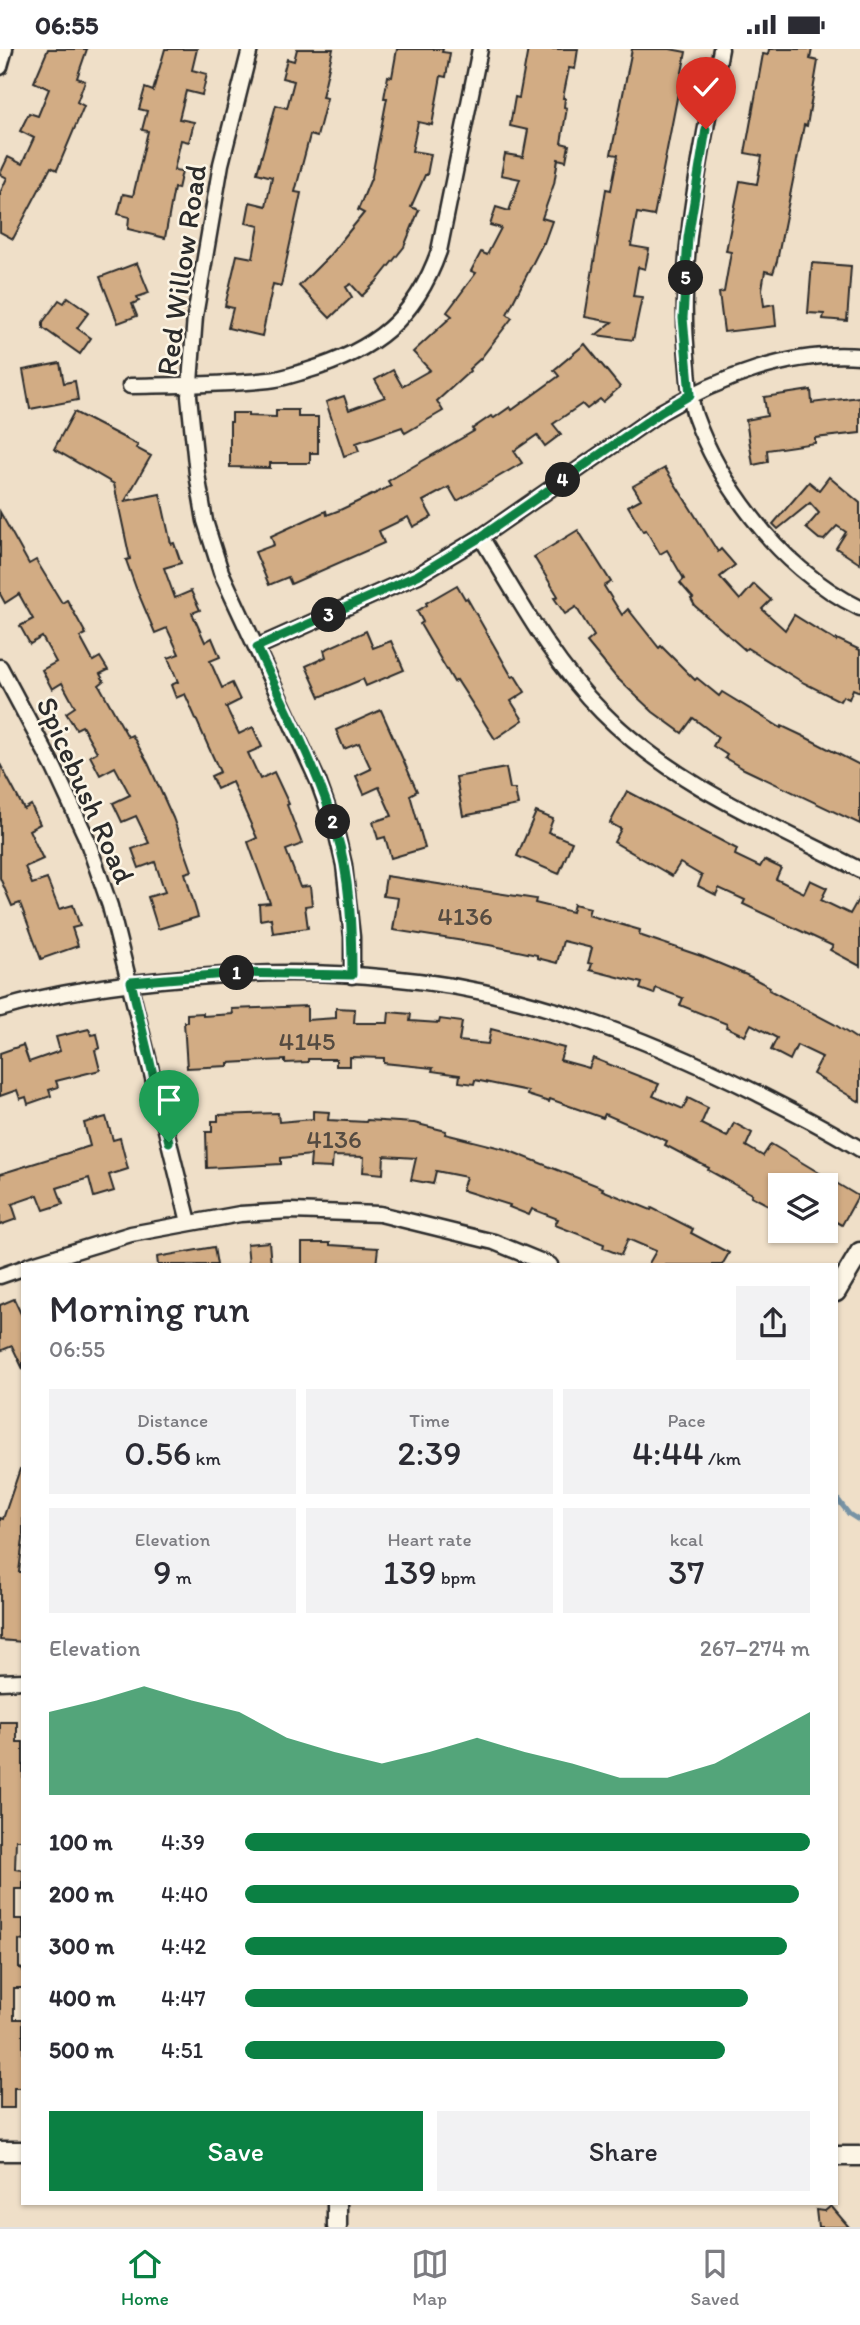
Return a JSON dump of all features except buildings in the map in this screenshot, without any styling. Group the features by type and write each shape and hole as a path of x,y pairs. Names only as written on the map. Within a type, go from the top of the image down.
{"street":[{"path":"0,67 5,49"},
{"name":"Red Willow Road","path":"250,49 221,164 195,316 190,384 197,474 205,521 221,572 318,781 336,831 344,865 352,937 352,975"},
{"path":"130,386 272,380 332,363 363,349 410,309 430,276 439,251 480,49"},
{"path":"721,49 688,238 683,318 694,414 710,454 739,501 765,535 792,562 843,600 860,608"},
{"path":"257,647 418,575 481,537 661,412 690,395 746,371 804,359 860,356"},
{"path":"481,537 553,655 601,711 627,736 680,776 860,870"},
{"name":"Spicebush Road","path":"0,667 54,768 86,837 110,906 189,1222"},
{"path":"0,1009 66,992 131,982 238,973 352,975 470,990 539,1006 690,1059 828,1129 860,1149"},
{"path":"36,1263 131,1234 189,1222 240,1214 290,1211 380,1214 494,1242 545,1263"},
{"path":"838,1289 860,1252"},
{"path":"0,1276 21,1269"},
{"path":"0,1682 21,1681"},
{"path":"0,2151 21,2151"},
{"path":"838,2156 860,2156"},
{"path":"337,2205 337,2227"}],"waterway":[{"path":"838,1500 849,1514 860,1521"}],"route":[{"path":"169,1142 131,982 238,973 352,975 352,937 344,865 336,831 318,781 257,647 418,575 481,537 661,412 690,395 683,318 691,209 706,129"}]}
